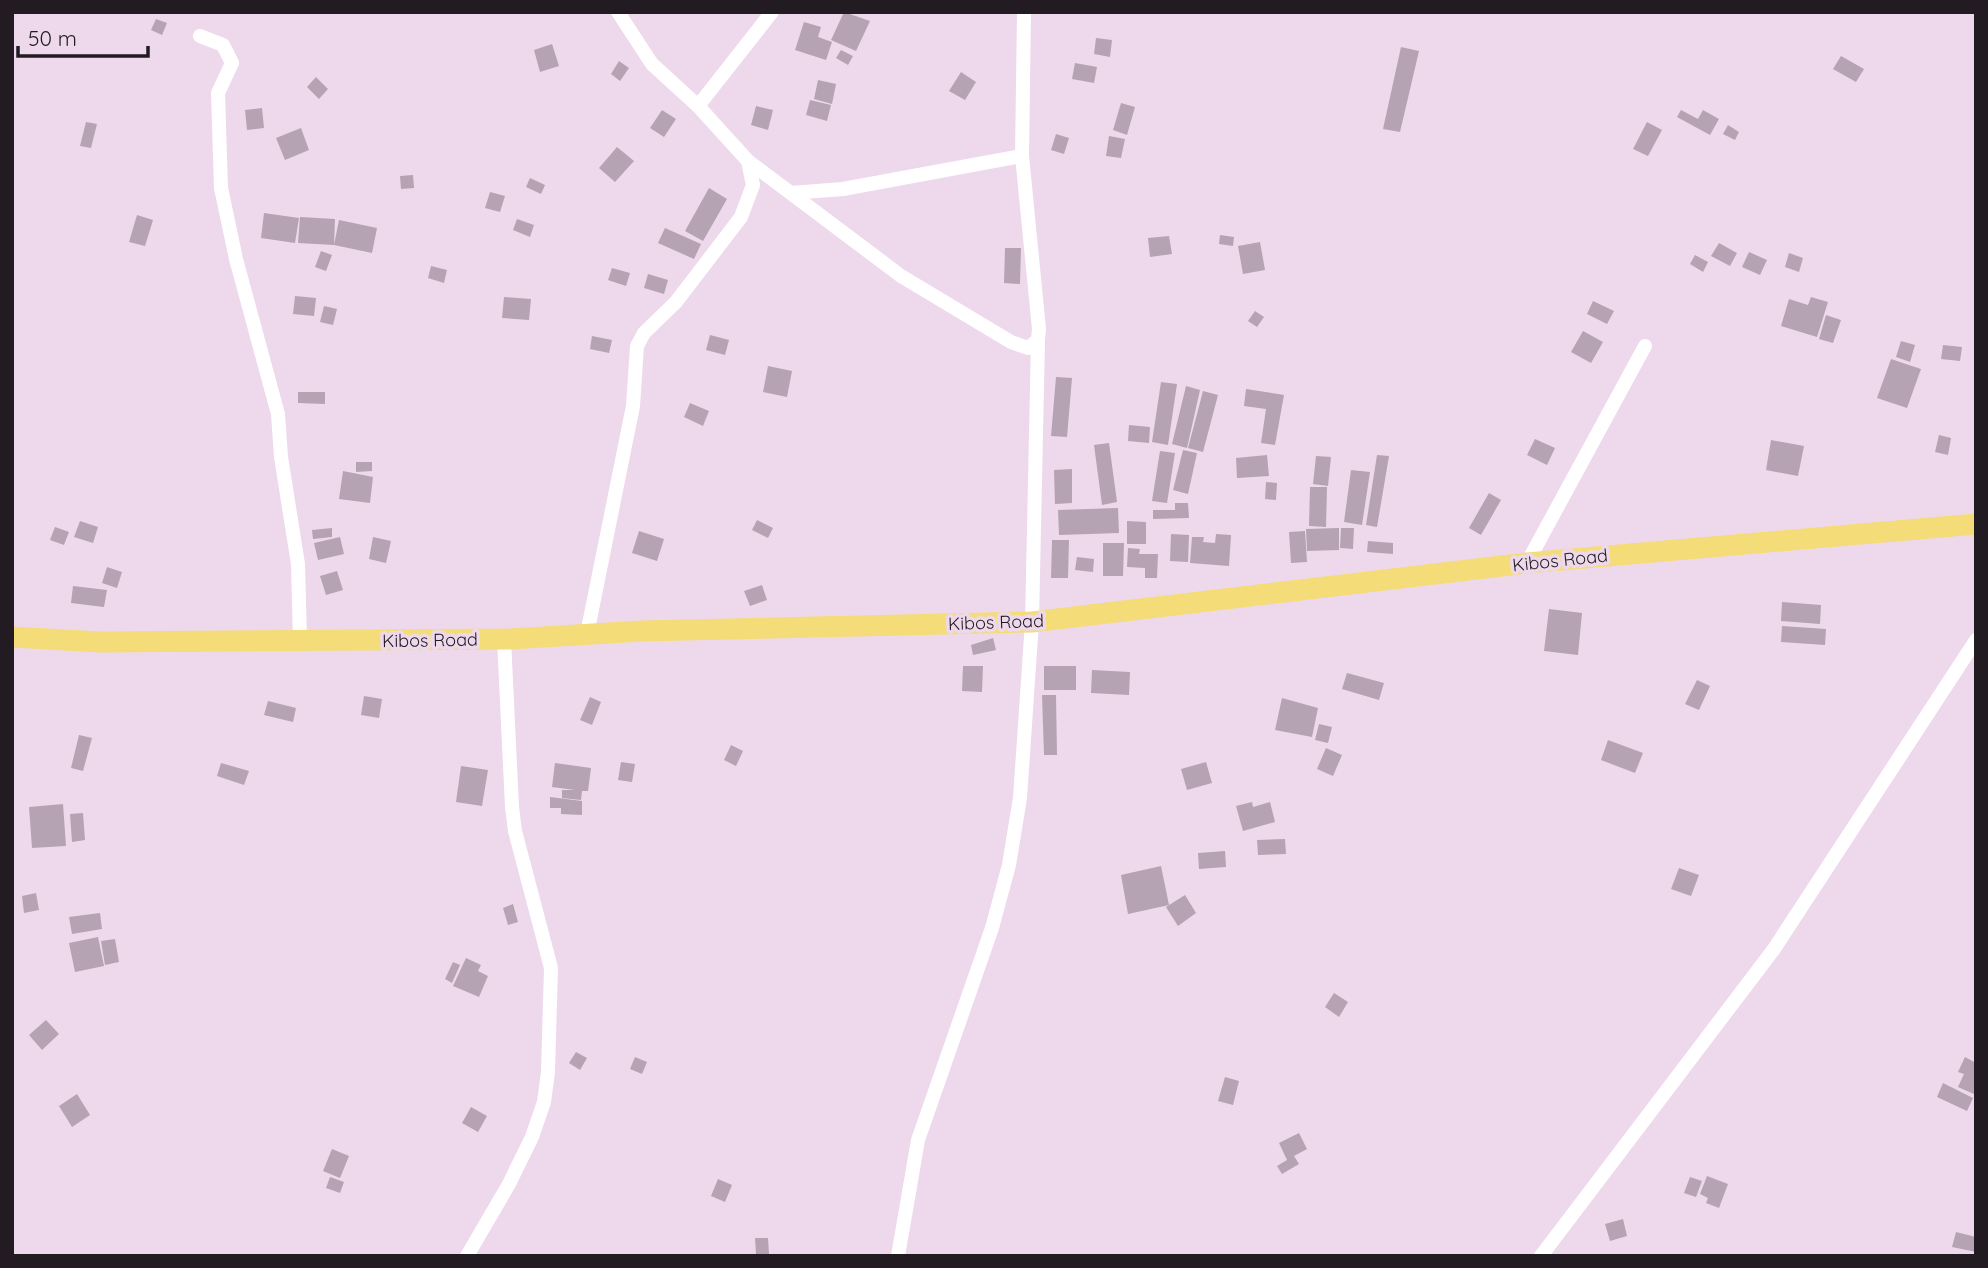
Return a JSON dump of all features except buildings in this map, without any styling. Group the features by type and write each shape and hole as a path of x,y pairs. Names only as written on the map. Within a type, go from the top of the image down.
{"main road":[{"name":"Kibos Road","path":"12,636 100,642 504,639 587,634 1032,622 1527,563 1976,524"}],"street":[{"path":"618,12 652,64 698,106 748,161 901,275 1000,335 1028,348 1038,340"},
{"path":"698,106 772,12"},
{"path":"898,1256 918,1140 992,928 1009,865 1020,798 1032,622 1038,340 1022,156 1024,12"},
{"path":"201,36 223,45 232,63 218,93 221,188 236,259 278,414 281,457 298,564 300,641"},
{"path":"791,193 843,189 1022,156"},
{"path":"587,634 633,406 636,346 644,333 676,302 741,217 753,185 748,161"},
{"path":"1527,563 1645,346"},
{"path":"467,1256 509,1184 531,1137 544,1102 550,1041 551,968 515,831 512,807 504,639"},
{"path":"1541,1256 1774,949 1976,640"}]}
